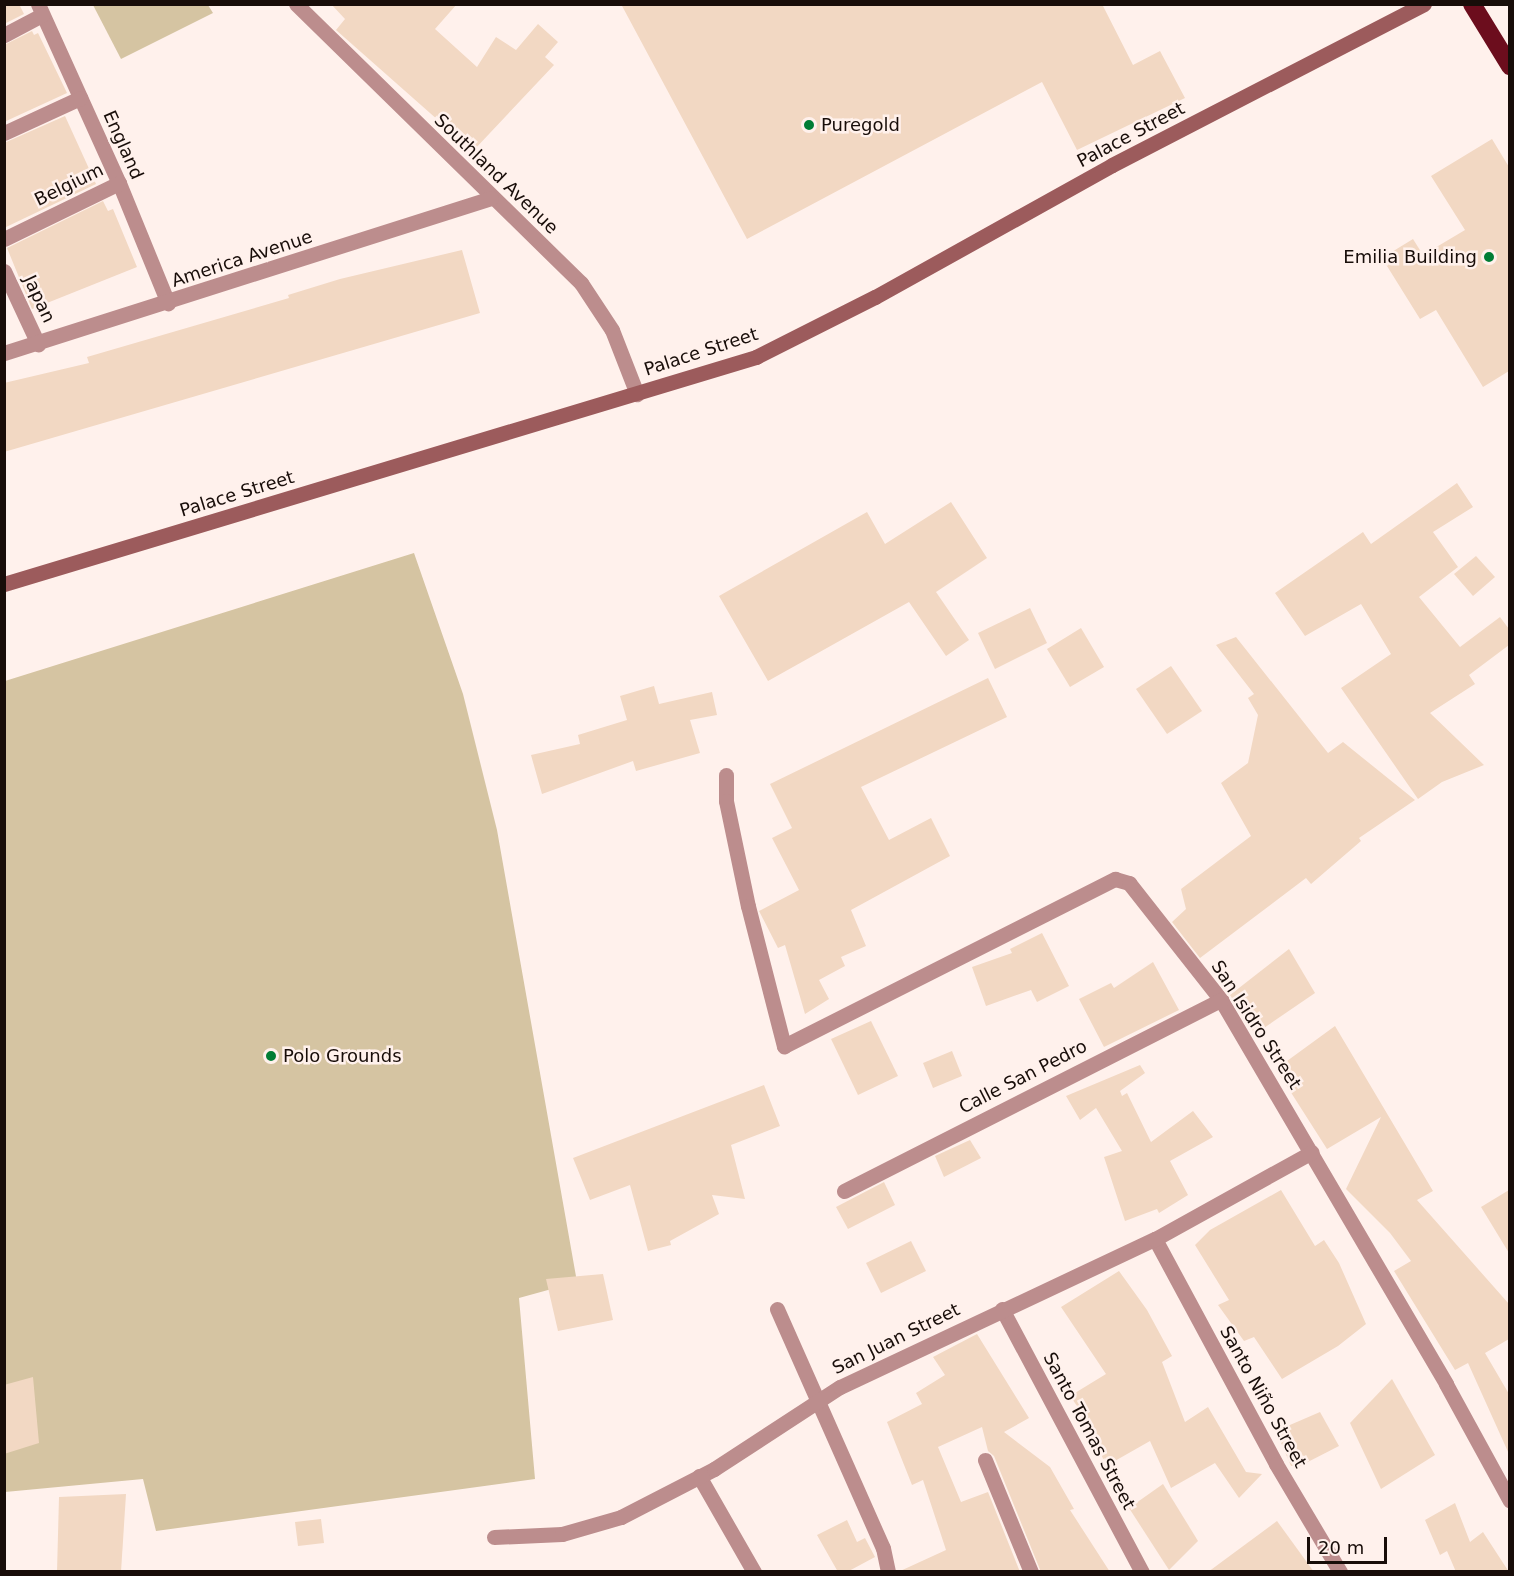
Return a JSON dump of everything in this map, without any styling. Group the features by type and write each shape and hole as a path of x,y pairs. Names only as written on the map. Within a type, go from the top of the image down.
{"highway":[{"path":"1472,4 1509,66"}],"street":[{"name":"Southland Avenue","path":"296,4 491,198 581,283 612,330 637,394"},
{"name":"Palace Street","path":"4,584 756,357 875,297 1112,165 1424,4"},
{"path":"4,35 40,10"},
{"name":"England","path":"40,10 119,183 168,303"},
{"path":"4,134 80,98"},
{"name":"Belgium","path":"4,239 119,183"},
{"name":"America Avenue","path":"4,353 168,303 491,198"},
{"name":"Japan","path":"4,271 38,344"},
{"name":"San Isidro Street","path":"726,775 726,801 745,894 784,1046 1115,879 1129,883 1221,1000 1312,1152 1509,1501"},
{"name":"Calle San Pedro","path":"844,1191 1221,1000"},
{"name":"San Juan Street","path":"494,1537 523,1538 584,1529 621,1517 699,1476 818,1401 1002,1309 1155,1239 1312,1152"},
{"name":"Santo Niño Street","path":"1155,1239 1276,1464 1340,1572"},
{"path":"777,1309 883,1548 888,1572"},
{"name":"Santo Tomas Street","path":"1002,1309 1142,1572"},
{"path":"985,1460 1031,1572"},
{"path":"699,1476 754,1572"}],"shaded area":[{"path":"93,5 208,5 213,13 121,59"},
{"name":"Polo Grounds","path":"414,553 463,694 497,830 577,1282 519,1298 535,1479 156,1531 143,1479 5,1492 5,681"}],"building":[{"path":"4,4 19,4 24,14 4,24"},
{"path":"331,4 457,4 435,29 477,67 496,37 516,50 538,24 558,42 545,57 554,65 473,151 336,30 345,19"},
{"name":"Puregold","path":"621,4 1102,4 1133,65 1160,51 1185,98 1077,150 1042,82 747,239"},
{"path":"32,31 34,35 38,33 67,93 4,122 4,45"},
{"path":"65,116 96,184 4,228 4,143"},
{"path":"1492,139 1509,167 1509,371 1483,387 1436,310 1420,319 1382,258 1413,239 1423,255 1465,230 1431,176"},
{"path":"103,201 108,211 113,209 137,267 32,309 7,248"},
{"path":"462,250 480,313 4,452 4,383 89,363 87,357 289,298 288,295 340,279"},
{"path":"1457,483 1473,507 1433,532 1458,567 1419,597 1460,647 1500,617 1509,629 1509,645 1469,675 1475,684 1430,713 1484,765 1442,782 1418,799 1341,688 1391,654 1361,604 1305,636 1275,593 1363,532 1371,544"},
{"path":"951,502 987,558 936,592 969,640 946,656 909,602 768,681 719,596 867,512 885,544"},
{"path":"1476,556 1495,577 1473,596 1454,574"},
{"path":"1030,608 1047,643 995,669 978,633"},
{"path":"1081,628 1104,667 1070,687 1047,649"},
{"path":"1236,637 1328,753 1343,742 1415,800 1359,838 1361,841 1311,884 1306,878 1200,958 1172,922 1186,909 1181,889 1251,836 1221,783 1248,763 1258,715 1248,698 1254,694 1216,645"},
{"path":"1171,666 1202,711 1167,734 1136,689"},
{"path":"988,678 1007,717 861,787 889,840 931,818 950,856 851,910 866,946 841,957 845,966 819,980 829,999 805,1014 785,945 778,948 759,911 799,890 772,838 792,828 770,784"},
{"path":"654,686 659,704 712,692 717,715 690,720 700,753 636,771 633,761 542,794 531,755 580,744 578,735 627,720 620,696"},
{"path":"1042,933 1069,986 1037,1002 1031,990 986,1006 972,967 1012,953 1010,949"},
{"path":"1289,949 1315,993 1255,1034 1230,995"},
{"path":"1153,962 1179,1010 1104,1047 1079,999 1111,983 1114,988"},
{"path":"871,1021 898,1076 858,1095 831,1039"},
{"path":"1335,1026 1433,1191 1417,1200 1509,1304 1509,1339 1485,1353 1509,1394 1509,1454 1468,1363 1455,1370 1394,1271 1411,1261 1390,1233 1346,1189 1381,1117 1327,1149 1276,1069"},
{"path":"952,1051 962,1076 933,1088 923,1063"},
{"path":"1140,1065 1145,1073 1120,1091 1122,1096 1127,1093 1151,1142 1193,1111 1213,1137 1170,1161 1188,1195 1159,1213 1157,1209 1125,1221 1104,1157 1122,1151 1096,1108 1080,1120 1066,1096"},
{"path":"764,1085 780,1126 731,1145 745,1199 712,1195 719,1214 670,1241 671,1245 648,1251 630,1185 590,1200 573,1158"},
{"path":"970,1140 981,1158 944,1177 935,1156"},
{"path":"884,1182 895,1205 848,1229 836,1207"},
{"path":"1281,1190 1315,1246 1324,1240 1339,1263 1366,1324 1338,1346 1282,1379 1254,1337 1244,1341 1218,1305 1229,1300 1195,1245 1210,1230"},
{"path":"1509,1190 1509,1253 1481,1207"},
{"path":"911,1241 926,1271 881,1293 866,1263"},
{"path":"1119,1271 1147,1310 1172,1356 1162,1362 1185,1422 1208,1407 1246,1472 1262,1474 1239,1498 1215,1463 1171,1488 1150,1441 1106,1466 1087,1420 1070,1396 1106,1374 1061,1307"},
{"path":"603,1274 613,1320 558,1331 546,1279"},
{"path":"977,1334 1029,1418 1004,1432 1050,1467 1074,1509 1070,1510 1110,1572 1041,1572 994,1456 988,1451 982,1427 938,1447 961,1502 988,1492 1020,1572 898,1572 946,1550 923,1480 912,1485 887,1422 922,1404 916,1393 945,1375 933,1357"},
{"path":"33,1377 39,1443 4,1454 4,1385"},
{"path":"1392,1379 1435,1455 1381,1489 1350,1423"},
{"path":"1320,1412 1339,1446 1300,1466 1291,1466 1276,1431"},
{"path":"1163,1484 1198,1541 1169,1570 1129,1508"},
{"path":"126,1494 121,1572 57,1572 59,1497"},
{"path":"1455,1503 1470,1542 1483,1532 1509,1572 1456,1572 1447,1551 1440,1555 1425,1520"},
{"path":"321,1519 324,1543 298,1546 295,1522"},
{"path":"847,1520 857,1542 865,1538 875,1557 847,1572 838,1572 817,1535"},
{"path":"1277,1521 1314,1572 1208,1572"}],"place":[{"name":"Puregold","path":"809,125"},
{"name":"Emilia Building","path":"1489,257"},
{"name":"Polo Grounds","path":"271,1056"}]}
